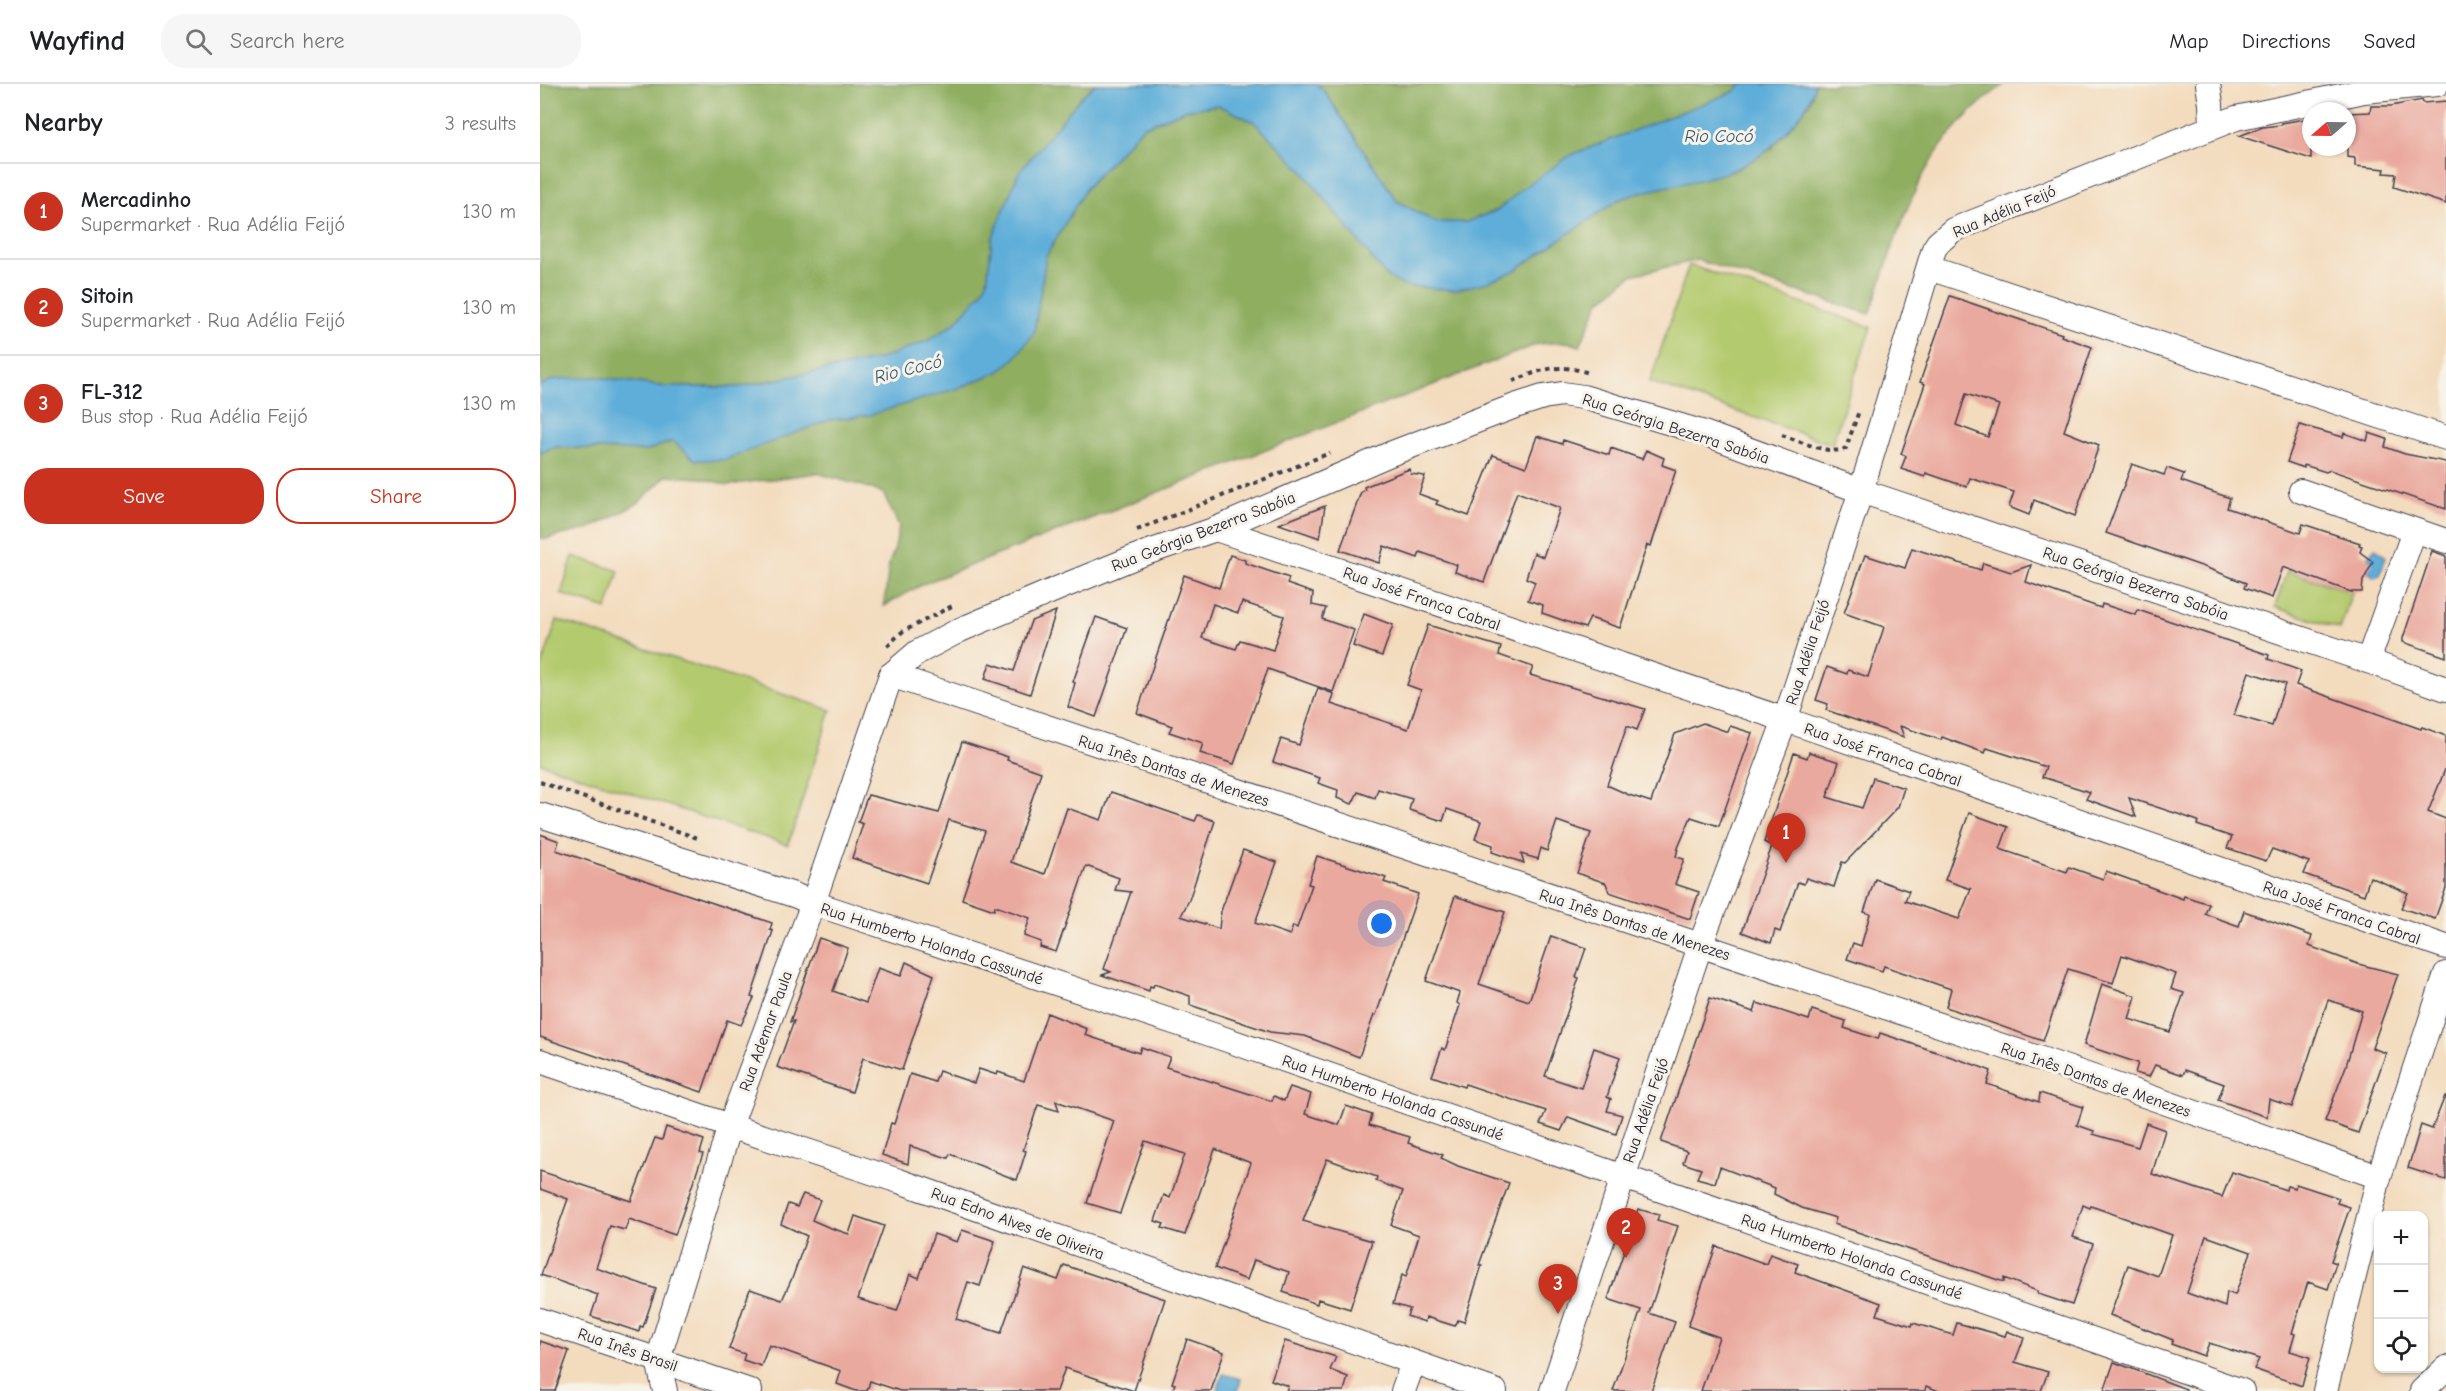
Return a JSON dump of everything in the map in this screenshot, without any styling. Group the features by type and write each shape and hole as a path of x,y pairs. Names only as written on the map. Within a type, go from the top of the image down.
{"street":[{"path":"2208,84 2212,127"},
{"name":"Rua Adélia Feijó","path":"1552,1391 1700,946 1785,720 1861,491 1938,243 1953,230 2212,127 2262,111 2364,91 2437,84"},
{"path":"1929,268 2446,438"},
{"name":"Rua Geórgia Bezerra Sabóia","path":"891,675 918,652 960,630 1140,555 1216,529 1390,454 1515,406 1562,394 1582,397 1701,432 1861,491 2368,661 2446,690"},
{"path":"2301,491 2446,541"},
{"name":"Rua José Franca Cabral","path":"1216,529 1785,720 2446,947"},
{"path":"2368,661 2414,531"},
{"name":"Rua Ademar Paula","path":"664,1391 658,1360 730,1126 813,903 891,675"},
{"name":"Rua Inês Dantas de Menezes","path":"891,675 2038,1058 2379,1177"},
{"name":"Rua Humberto Holanda Cassundé","path":"540,815 794,895 1213,1035 2242,1391"},
{"path":"2325,1391 2379,1177 2446,974"},
{"name":"Rua Edno Alves de Oliveira","path":"540,1061 730,1126 899,1180 1495,1391"},
{"name":"Rua Inês Brasil","path":"540,1320 750,1391"},
{"path":"1403,1391 1413,1363"},
{"path":"2422,1391 2446,1368"}],"path":[{"path":"1504,384 1554,367 1572,368 1595,375"},
{"path":"1776,434 1833,452 1842,451 1846,448 1862,404"},
{"path":"1128,534 1338,450"},
{"path":"880,652 902,632 954,606"},
{"path":"540,782 709,843"}],"green space":[{"path":"540,84 1096,84 1082,96 992,239 987,282 982,292 955,323 929,340 881,359 739,387 666,387 596,377 540,385"},
{"path":"1317,84 1742,84 1733,92 1522,189 1498,210 1466,222 1435,222 1397,201 1325,92"},
{"path":"1815,84 2005,84 1976,107 1952,132 1933,158 1904,216 1870,314 1697,260 1632,275 1599,302 1580,346 1567,342 1538,344 923,584 884,606 889,564 899,526 883,493 817,473 728,485 701,478 666,476 637,504 613,517 588,529 545,539 540,537 540,453 554,447 646,451 673,441 695,460 829,420 870,415 1034,333 1045,256 1086,188 1143,127 1185,110 1218,105 1254,122 1300,168 1514,271 1618,200 1737,169 1771,149 1810,103"},
{"path":"1689,265 1871,327 1832,444 1650,382"},
{"path":"573,556 619,571 607,609 561,594"},
{"path":"2287,571 2352,592 2340,629 2275,607"},
{"path":"557,620 831,710 788,845 540,763 540,671"}],"water":[{"name":"Rio Cocó","path":"1096,84 1317,84 1325,92 1397,201 1435,222 1466,222 1498,210 1522,189 1571,155 1733,92 1742,84 1815,84 1807,104 1787,131 1768,150 1748,163 1707,178 1618,200 1514,271 1485,283 1454,290 1404,286 1386,276 1300,168 1254,122 1218,105 1185,110 1143,127 1086,188 1046,256 1034,333 1014,359 998,372 959,388 870,415 829,420 725,460 695,460 673,441 646,451 554,447 540,453 540,385 555,379 596,377 666,387 739,387 881,359 929,340 955,323 982,292 987,282 992,239 1019,172 1082,96"},
{"path":"2375,548 2386,557 2380,575 2374,577 2369,572 2369,556"},
{"path":"1223,1374 1241,1379 1238,1391 1217,1391"}],"building":[{"path":"2422,100 2423,103 2446,101 2446,204 2394,187 2396,174 2384,173 2385,169 2355,166 2355,158 2347,157 2356,156 2356,113 2370,112 2371,106 2391,106"},
{"path":"2302,120 2302,156 2311,156 2311,159 2239,136"},
{"path":"1950,296 2062,334 2061,336 2092,347 2064,431 2099,445 2075,516 2034,500 2029,515 2009,507 2014,492 1970,478 1967,487 1926,473 1925,477 1901,469 1906,456 1901,454 1925,384 1920,382","holes":["1966,394 1999,405 1988,437 1956,425"]},
{"path":"2300,425 2343,437 2344,433 2367,441 2369,433 2387,439 2385,447 2405,454 2446,462 2446,509 2330,470 2326,472 2304,465 2304,468 2287,462"},
{"path":"1537,436 1562,444 1563,440 1609,455 1611,448 1642,459 1646,450 1664,458 1662,465 1676,470 1651,546 1647,545 1620,628 1590,618 1585,628 1542,613 1543,605 1528,600 1535,582 1526,578 1534,553 1543,557 1560,508 1517,492 1484,582 1455,572 1457,565 1420,552 1418,558 1384,546 1379,563 1340,550 1361,492 1365,490 1364,487 1409,469 1411,474 1425,476 1419,494 1438,501 1436,504 1469,516 1493,455 1526,467"},
{"path":"2132,464 2164,475 2167,468 2184,474 2181,481 2230,498 2227,508 2300,533 2303,524 2360,543 2359,545 2362,546 2360,552 2373,562 2363,581 2362,592 2351,592 2283,567 2272,598 2244,588 2246,583 2106,533"},
{"path":"1325,506 1320,538 1279,524"},
{"path":"1912,548 1981,570 1983,563 2011,572 2031,565 2026,582 2101,608 2102,604 2136,615 2138,610 2269,655 2268,659 2301,671 2296,685 2446,736 2446,767 2428,812 2446,819 2446,888 2435,919 2401,908 2408,893 2370,877 2364,895 2304,874 2309,862 2272,849 2266,861 2227,848 2232,837 2197,825 2198,821 2181,815 2129,798 2136,817 2086,799 2090,792 2042,777 2046,767 1987,748 1985,753 1942,737 1941,740 1900,726 1904,737 1826,710 1828,704 1816,700 1827,667 1847,674 1848,670 1868,677 1884,627 1844,613 1865,555 1905,568","holes":["2249,672 2285,684 2272,726 2234,715"]},
{"path":"2432,551 2446,556 2446,657 2403,642"},
{"path":"1230,555 1245,560 1245,563 1289,578 1287,584 1313,593 1312,605 1326,608 1322,619 1354,630 1333,692 1268,669 1234,764 1200,753 1203,743 1169,732 1172,726 1137,713 1184,575 1219,588","holes":["1242,602 1284,616 1273,650 1240,640 1236,649 1202,638 1213,604 1238,613"]},
{"path":"1056,611 1030,694 985,679 990,663 1014,671 1031,621"},
{"path":"1364,614 1393,625 1382,656 1353,646"},
{"path":"1096,617 1127,628 1096,717 1068,707 1075,683 1073,682"},
{"path":"1428,625 1501,647 1499,655 1533,667 1530,675 1645,709 1637,730 1627,726 1607,785 1629,795 1651,802 1675,734 1703,723 1728,732 1730,726 1752,733 1719,826 1691,817 1678,848 1676,857 1684,859 1675,884 1699,892 1690,919 1609,892 1606,883 1577,873 1591,833 1557,821 1547,851 1541,848 1538,859 1521,854 1524,863 1492,852 1493,845 1475,839 1481,821 1447,809 1443,821 1409,810 1412,799 1378,789 1375,798 1358,792 1352,804 1337,798 1338,790 1318,783 1320,778 1273,762 1281,739 1299,745 1318,688 1334,694 1331,704 1408,729 1421,690 1407,685"},
{"path":"962,742 1008,757 1007,760 1041,772 1011,862 1045,874 1067,808 1101,820 1111,792 1195,821 1198,815 1215,821 1189,900 1181,916 1219,929 1221,911 1243,850 1277,862 1255,923 1290,935 1293,926 1297,928 1312,885 1308,884 1317,856 1386,878 1384,882 1418,894 1359,1057 1305,1036 1270,1032 1190,1005 1190,996 1154,984 1153,987 1150,986 1149,991 1102,975 1111,972 1104,969 1131,892 1115,890 1119,878 1086,866 1056,952 1040,947 1041,942 1024,936 1030,918 995,906 994,910 962,899 985,831 949,820 927,883 852,858 863,824 858,822 868,795 939,813"},
{"path":"1809,752 1839,762 1827,797 1862,808 1873,778 1904,788 1898,807 1845,863 1842,862 1834,887 1806,878 1804,884 1798,882 1780,932 1775,930 1771,943 1742,932 1772,846 1764,842 1794,753 1807,758"},
{"path":"1969,813 2008,827 2000,849 2067,872 2069,867 2103,879 2106,871 2183,899 2184,896 2209,904 2205,914 2239,926 2244,911 2312,936 2309,946 2358,964 2398,974 2372,1048 2386,1053 2358,1133 2325,1121 2346,1066 2362,1011 2328,1000 2292,1107 2269,1099 2267,1117 2218,1100 2224,1084 2185,1070 2183,1075 2155,1065 2149,1077 2135,1073 2138,1063 2084,1045 2102,984 2136,996 2129,1019 2170,1032 2184,993 2171,989 2176,974 2122,955 2113,983 2068,969 2043,1041 1946,1007 1951,989 1884,966 1882,971 1847,959 1853,943 1861,946 1870,914 1864,912 1875,879 1909,891 1905,901 1959,919 1971,889 1945,880"},
{"path":"540,834 559,841 556,850 772,923 770,930 773,931 751,997 754,998 741,1025 727,1020 702,1092 540,1037"},
{"path":"1455,896 1505,912 1479,984 1529,1001 1551,936 1586,948 1576,977 1579,978 1545,1076 1581,1088 1594,1048 1620,1057 1607,1097 1611,1099 1607,1111 1622,1115 1616,1134 1568,1117 1561,1131 1540,1124 1546,1111 1465,1084 1464,1087 1432,1076 1442,1048 1445,1050 1460,1005 1457,1003 1460,993 1426,981"},
{"path":"819,938 848,948 833,991 866,1003 878,968 901,976 906,962 934,975 902,1070 863,1058 852,1092 777,1067 794,1021 790,1022"},
{"path":"1710,998 1754,1012 1757,1003 1809,1020 1812,1010 1846,1021 1844,1028 1878,1039 1880,1033 1978,1066 1991,1071 1987,1084 2039,1102 2040,1093 2083,1107 2077,1125 2094,1131 2093,1134 2138,1147 2146,1123 2165,1130 2152,1174 2222,1197 2232,1172 2286,1190 2287,1186 2295,1188 2296,1184 2339,1198 2337,1203 2350,1207 2331,1261 2336,1263 2328,1289 2308,1282 2292,1333 2295,1334 2290,1351 2310,1357 2302,1386 2254,1369 2259,1359 2209,1343 2204,1356 2171,1344 2173,1340 2110,1315 2128,1265 2158,1276 2172,1235 2083,1205 2073,1237 2093,1244 2072,1305 2038,1294 2037,1291 2004,1278 2004,1282 1834,1224 1836,1218 1802,1208 1774,1194 1775,1188 1720,1167 1715,1183 1697,1178 1701,1169 1683,1163 1687,1151 1661,1142","holes":["2206,1236 2251,1252 2235,1295 2227,1292 2225,1307 2187,1293"]},
{"path":"1047,1013 1087,1029 1085,1035 1139,1053 1141,1047 1170,1057 1166,1067 1272,1101 1274,1096 1284,1101 1290,1087 1311,1094 1305,1114 1339,1125 1346,1106 1372,1115 1369,1125 1410,1137 1408,1143 1443,1155 1441,1158 1458,1166 1509,1183 1479,1265 1482,1265 1464,1322 1458,1320 1455,1326 1426,1317 1425,1322 1407,1316 1410,1309 1393,1304 1402,1275 1406,1277 1419,1235 1391,1225 1403,1191 1376,1181 1377,1177 1327,1159 1303,1221 1372,1241 1350,1309 1318,1299 1317,1304 1283,1292 1289,1272 1254,1260 1247,1280 1215,1268 1251,1163 1215,1149 1185,1235 1162,1228 1164,1224 1155,1221 1164,1195 1170,1198 1185,1154 1145,1141 1120,1213 1087,1203 1114,1121 1056,1101 1059,1111 1038,1105 1023,1150 1026,1151 1017,1180 950,1154 948,1158 910,1146 908,1164 882,1155 891,1123 894,1124 910,1074 935,1082 939,1071 974,1083 979,1069 997,1075 998,1072 1024,1081"},
{"path":"2445,1096 2446,1180 2408,1168 2421,1125 2432,1129"},
{"path":"666,1127 704,1140 700,1153 703,1154 675,1235 629,1219 625,1230 610,1226 596,1268 656,1289 643,1327 640,1326 639,1332 591,1316 598,1295 541,1275 568,1199 540,1189 540,1171 631,1201 655,1138 662,1140"},
{"path":"803,1194 820,1200 812,1220 828,1227 849,1234 855,1216 884,1226 858,1299 897,1311 910,1274 919,1278 934,1234 957,1242 962,1230 995,1241 980,1286 968,1282 956,1319 1001,1333 1024,1268 1058,1280 1064,1265 1165,1299 1134,1391 1065,1368 1057,1391 900,1391 870,1381 867,1391 856,1391 837,1384 841,1371 769,1345 761,1366 743,1360 745,1354 729,1349 750,1289 782,1300 793,1276 807,1236 781,1224 788,1204 797,1207"},
{"path":"1638,1209 1659,1215 1657,1220 1678,1226 1649,1313 1675,1322 1651,1391 1613,1391 1641,1310 1608,1299"},
{"path":"1716,1246 1766,1264 1770,1254 1798,1264 1795,1272 1881,1303 1877,1315 1912,1326 1913,1323 1953,1335 1957,1323 2005,1336 2007,1331 2024,1338 2015,1362 2048,1372 2041,1391 1939,1391 1926,1386 1925,1391 1701,1391 1719,1337 1688,1326"},
{"path":"1187,1339 1224,1352 1211,1391 1172,1391 1175,1384 1172,1383"},
{"path":"540,1341 569,1351 555,1391 540,1391"},
{"path":"1285,1341 1336,1357 1330,1370 1348,1377 1344,1391 1286,1391 1288,1386 1271,1380"},
{"path":"2114,1362 2186,1389 2186,1391 2104,1391"}],"place":[{"name":"Mercadinho","path":"1786,863"},
{"name":"Sitoin","path":"1626,1258"},
{"name":"FL-312","path":"1558,1314"}]}
